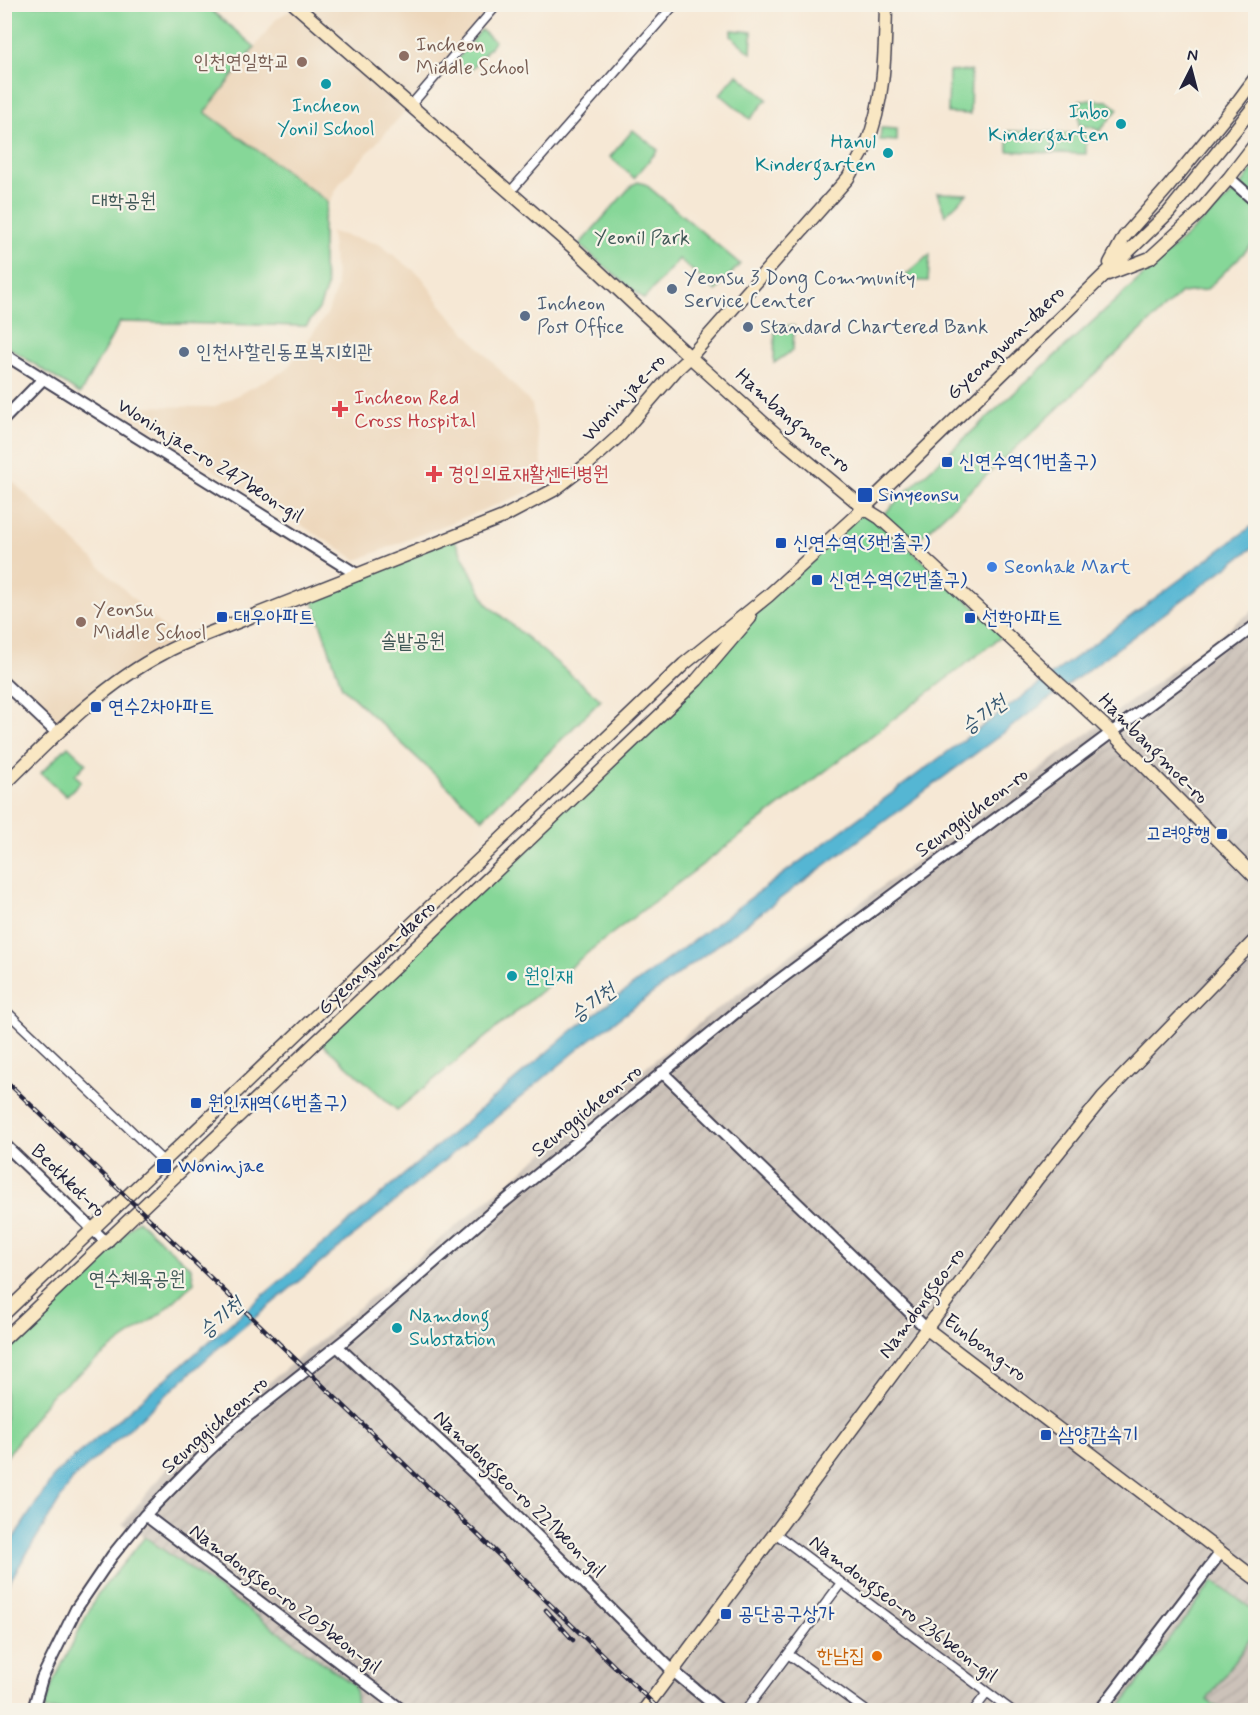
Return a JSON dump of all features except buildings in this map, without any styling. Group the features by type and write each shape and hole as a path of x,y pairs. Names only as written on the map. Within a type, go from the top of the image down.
{"main road":[{"name":"Hambangmoe-ro","path":"294,4 575,249 787,444 864,508 880,518 911,546 1111,732 1256,878"},
{"name":"Woninjae-ro","path":"4,785 57,733 100,696 164,652 503,517 554,490 589,464 620,435 675,370 690,357 848,178 866,147 881,98 886,4"},
{"path":"1104,275 1124,237 1196,153 1256,77"},
{"name":"Gyeongwon-daero","path":"4,1314 684,664 768,596 864,508 1169,212 1256,104"},
{"path":"1104,275 1150,258 1198,214 1256,143"},
{"name":"Gyeongwon-daero","path":"4,1339 697,680 768,596"},
{"name":"Namdongseo-ro","path":"644,1710 1037,1179 1103,1097 1256,939"},
{"name":"Eunbong-ro","path":"927,1329 1256,1579"}],"street":[{"path":"411,105 498,4"},
{"path":"510,192 675,4"},
{"path":"1229,178 1256,202"},
{"name":"Woninjae-ro 247beon-gil","path":"4,354 358,575"},
{"path":"4,419 43,379"},
{"name":"Seunggicheon-ro","path":"33,1710 42,1678 76,1609 112,1556 145,1515 234,1427 337,1346 493,1211 739,1010 1256,624"},
{"path":"4,682 57,733"},
{"path":"4,1009 163,1161"},
{"name":"Eunbong-ro","path":"662,1072 927,1329"},
{"name":"Beotkkot-ro","path":"4,1144 107,1243"},
{"name":"Namdongseo-ro 221beon-gil","path":"337,1346 477,1476 673,1671 720,1710"},
{"name":"Namdongseo-ro 205beon-gil","path":"145,1515 402,1710"},
{"name":"Namdongseo-ro 236beon-gil","path":"775,1533 1011,1710"},
{"path":"1100,1710 1221,1552"},
{"path":"746,1710 841,1583"},
{"path":"788,1654 865,1710"},
{"path":"974,1710 987,1693"}],"shaded area":[{"name":"인천연일학교","path":"294,5 498,5 340,183 329,203 205,112 277,18 297,7"},
{"name":"Incheon Red Cross Hospital","path":"331,232 379,244 421,276 444,309 532,405 546,485 357,560 122,413 126,406 214,407 286,370 327,314 337,287"},
{"name":"Yeonsu Middle School","path":"4,473 181,645 164,653 57,733 5,683"},
{"path":"1255,609 1255,1710 358,1710 354,1685 145,1537 122,1524 168,1467 704,1019"},
{"path":"678,1693 698,1710 663,1710"}],"green space":[{"name":"대학공원","path":"4,5 205,5 255,47 205,112 328,202 323,222 323,267 327,287 319,309 306,326 120,322 80,394 5,345"},
{"path":"481,30 495,41 468,73 455,62"},
{"path":"732,30 752,32 751,53 731,36"},
{"path":"949,71 971,71 970,114 948,113"},
{"path":"737,74 767,99 750,119 720,94"},
{"path":"1080,100 1108,101 1118,109 1100,131 1079,125"},
{"path":"881,128 897,129 897,141 880,140"},
{"path":"633,130 658,150 634,178 610,157"},
{"path":"1008,131 1053,132 1052,153 1008,151"},
{"path":"1055,133 1086,134 1086,154 1054,153"},
{"path":"1255,166 1255,242 1206,290 1181,293 911,546 880,518 1240,187"},
{"name":"Yeonil Park","path":"638,182 645,184 740,264 716,291 679,259 644,299 579,245 632,185"},
{"path":"937,193 967,194 945,215"},
{"path":"930,254 928,281 900,280"},
{"path":"775,326 794,326 793,350 774,363"},
{"path":"864,508 1005,634 597,945 397,1110 319,1041 697,680 768,596"},
{"name":"솔밭공원","path":"453,537 487,604 601,700 482,819 342,687 310,593"},
{"path":"68,746 86,763 75,775 81,781 66,796 41,773"},
{"name":"연수체육공원","path":"138,1220 191,1268 194,1282 163,1312 50,1396 5,1459 5,1346"},
{"path":"145,1537 354,1685 358,1710 44,1710 53,1682 97,1595"},
{"path":"1213,1581 1255,1611 1255,1632 1207,1700 1221,1710 1118,1710"}],"water":[{"path":"1255,524 1255,546 587,1042 217,1349 72,1480 5,1589 5,1551 56,1473 574,1029"}],"railway":[{"path":"4,1079 660,1710"},
{"path":"546,1610 573,1640"}],"place":[{"name":"Incheon Middle School","path":"404,56"},
{"name":"인천연일학교","path":"302,62"},
{"name":"Incheon Yonil School","path":"326,84"},
{"name":"Inbo Kindergarten","path":"1121,124"},
{"name":"Hanul Kindergarten","path":"888,153"},
{"name":"Yeonsu 3 Dong Community Service Center","path":"672,289"},
{"name":"Incheon Post Office","path":"525,316"},
{"name":"Standard Chartered Bank","path":"748,327"},
{"name":"인천사할린동포복지회관","path":"184,352"},
{"name":"Incheon Red Cross Hospital","path":"340,409"},
{"name":"신연수역(1번출구)","path":"947,462"},
{"name":"경인의료재활센터병원","path":"434,474"},
{"name":"Sinyeonsu","path":"865,495"},
{"name":"신연수역(3번출구)","path":"781,543"},
{"name":"Seonhak Mart","path":"992,567"},
{"name":"신연수역(2번출구)","path":"817,580"},
{"name":"대우아파트","path":"222,617"},
{"name":"선학아파트","path":"970,618"},
{"name":"Yeonsu Middle School","path":"81,622"},
{"name":"연수2차아파트","path":"96,707"},
{"name":"고려양행","path":"1222,834"},
{"name":"원인재","path":"512,976"},
{"name":"원인재역(6번출구)","path":"196,1103"},
{"name":"Woninjae","path":"164,1166"},
{"name":"Namdong Substation","path":"397,1328"},
{"name":"삼양감속기","path":"1046,1435"},
{"name":"공단공구상가","path":"726,1614"},
{"name":"한남집","path":"877,1656"}],"water label":[{"name":"승기천","path":"984,715"},
{"name":"승기천","path":"593,1003"},
{"name":"승기천","path":"221,1318"}]}
